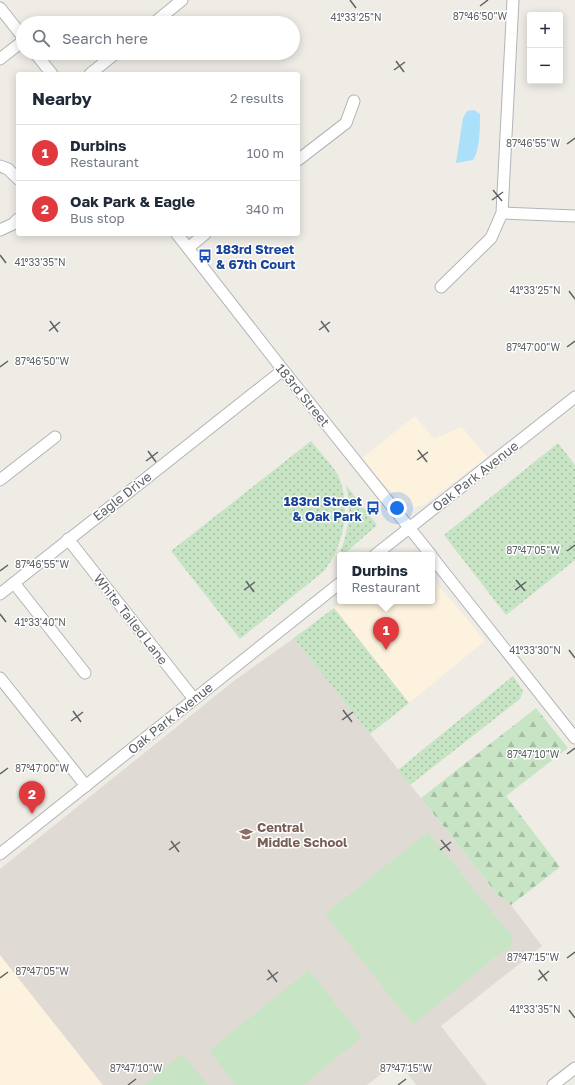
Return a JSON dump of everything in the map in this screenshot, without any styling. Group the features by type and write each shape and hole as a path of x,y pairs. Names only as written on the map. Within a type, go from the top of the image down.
{"street":[{"path":"163,16 182,0"},
{"path":"441,287 491,238 502,213 513,0"},
{"path":"0,8 16,28"},
{"path":"0,59 16,46"},
{"path":"41,60 50,72"},
{"path":"92,72 107,60"},
{"path":"300,158 346,123 354,101"},
{"path":"0,166 16,176"},
{"path":"502,213 575,216"},
{"path":"0,230 16,221"},
{"name":"183rd Street","path":"179,236 428,552"},
{"path":"188,248 203,236"},
{"name":"Eagle Drive","path":"0,594 283,370"},
{"name":"Oak Park Avenue","path":"379,552 575,397"},
{"path":"0,480 55,437"},
{"name":"White Tailed Lane","path":"68,539 194,699"},
{"name":"183rd Street","path":"435,561 575,738"},
{"path":"14,583 86,672"},
{"name":"Oak Park Avenue","path":"0,854 337,585"},
{"path":"0,678 86,786"},
{"path":"553,1085 575,1068"}],"shaded area":[{"path":"415,416 434,439 462,427 487,457 424,505 415,507 402,500 386,487 362,458"},
{"path":"435,582 485,641 409,703 334,608 339,604 435,604"},
{"name":"Central Middle School","path":"294,638 497,894 511,905 542,946 441,1026 487,1085 416,1085 398,1061 367,1085 103,1085 0,955 0,869 235,680"},
{"path":"0,955 103,1085 0,1085"}],"green space":[{"path":"311,441 337,473 343,489 345,514 341,539 331,561 324,571 240,639 171,551"},
{"path":"558,443 575,465 575,560 506,615 444,535"},
{"path":"346,485 377,525 346,552 340,552 349,519 349,502"},
{"path":"334,608 409,703 370,734 294,638"},
{"path":"513,676 523,691 520,699 410,785 398,770"},
{"path":"536,708 568,748 506,796 560,867 511,905 497,894 421,798"},
{"path":"428,832 504,927 510,932 513,942 508,951 500,953 413,1025 325,914"},
{"path":"309,970 362,1037 303,1085 236,1085 209,1051"},
{"path":"182,1054 208,1085 145,1085"}],"water":[{"path":"474,110 480,114 479,138 475,156 473,160 456,163 463,118 467,111"}],"place":[{"name":"183rd Street & 67th Court","path":"205,256"},
{"name":"183rd Street & Oak Park","path":"373,508"},
{"name":"Durbins","path":"386,650"},
{"name":"Oak Park & Eagle","path":"32,814"},
{"name":"Central Middle School","path":"246,834"}]}
